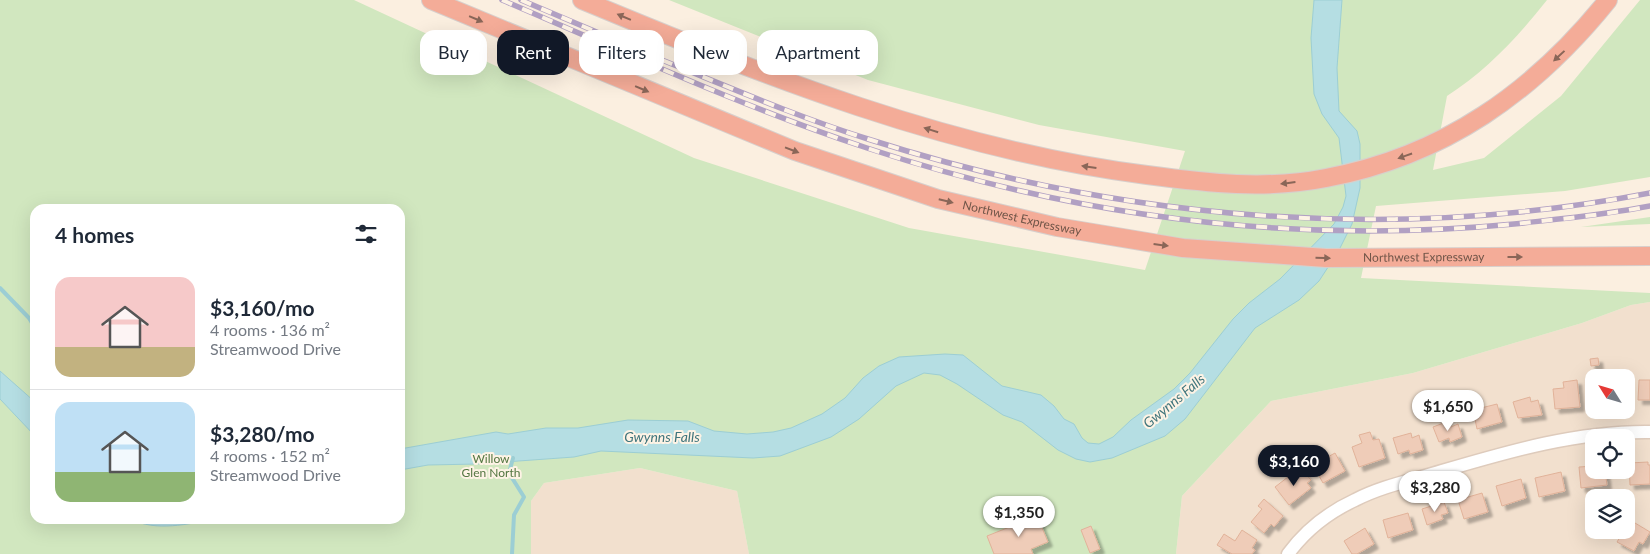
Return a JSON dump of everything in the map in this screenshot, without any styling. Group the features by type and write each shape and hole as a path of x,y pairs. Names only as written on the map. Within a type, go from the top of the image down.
{"highway":[{"name":"Northwest Expressway","path":"431,0 650,92 859,174 938,199 1005,215 1147,243 1247,254 1326,258 1650,256"},
{"path":"582,0 681,41 877,114 956,138 1071,164 1137,174 1232,184 1278,185 1326,178 1378,165 1415,152 1449,136 1493,110 1534,79 1568,47 1608,0"},
{"path":"1592,20 1603,0"}],"street":[{"path":"1288,554 1313,528 1334,512 1356,499 1384,488 1518,449 1559,440 1606,433 1650,432"}],"shaded area":[{"path":"1650,302 1650,554 1176,554 1182,496 1271,401 1413,373 1582,323 1631,305"},
{"name":"Willow Glen North","path":"640,468 737,491 749,554 531,554 531,501 544,483"}],"green space":[{"path":"0,0 354,0 420,31 420,75 487,75 487,62 497,66 497,75 515,75 694,158 909,228 1145,270 1185,151 1039,125 868,80 856,75 878,75 878,30 757,30 757,35 669,0 1547,0 1501,52 1475,76 1447,96 1433,170 1484,158 1561,96 1640,0 1650,0 1650,177 1565,191 1376,206 1361,278 1650,293 1650,302 1631,305 1582,323 1413,373 1271,401 1182,496 1176,554 749,554 737,491 640,468 544,483 531,501 531,554 0,554"},
{"path":"1650,217 1650,224 1581,227"}],"water":[{"name":"Gwynns Falls","path":"1314,0 1342,0 1337,68 1339,111 1357,131 1360,144 1360,188 1352,224 1338,252 1319,281 1299,300 1255,328 1185,419 1165,436 1112,458 1090,462 1076,459 1058,450 1022,422 1003,415 957,384 940,375 924,373 896,386 859,419 831,437 780,456 753,458 601,451 574,457 477,464 428,465 405,469 405,448 496,432 508,434 546,428 578,428 628,420 688,421 714,431 747,434 773,432 791,428 822,414 845,398 863,378 879,366 899,357 945,354 963,355 1002,386 1041,395 1054,406 1064,419 1074,424 1082,438 1088,443 1099,444 1113,437 1131,420 1174,389 1190,373 1233,319 1249,303 1280,279 1334,224 1343,207 1346,196 1339,138 1322,114 1314,94 1311,38"},
{"path":"0,371 30,398 30,431 0,399"},
{"path":"146,524 188,524 172,526"}],"building":[{"path":"1598,358 1599,365 1591,366 1590,359"},
{"path":"1577,380 1580,407 1555,409 1553,389 1564,388 1563,382"},
{"path":"1639,380 1650,380 1650,400 1638,400"},
{"path":"1530,397 1531,402 1538,400 1542,415 1518,418 1513,402"},
{"path":"1497,404 1502,422 1477,429 1473,410"},
{"path":"1449,421 1451,427 1458,424 1462,437 1450,442 1449,438 1439,442 1433,427"},
{"path":"1370,432 1373,440 1379,439 1385,458 1359,467 1352,447 1362,443 1359,435"},
{"path":"1411,433 1412,438 1419,435 1423,450 1410,454 1409,450 1398,454 1393,438"},
{"path":"1335,453 1345,471 1323,483 1313,465"},
{"path":"1648,462 1648,465 1650,465 1650,484 1630,485 1630,479 1635,479 1635,463"},
{"path":"1579,467 1585,467 1585,479 1606,479 1607,485 1581,488"},
{"path":"1297,470 1301,475 1304,472 1311,480 1307,483 1311,488 1289,505 1275,487"},
{"path":"1561,472 1565,491 1539,497 1535,478"},
{"path":"1521,479 1526,498 1502,506 1496,486"},
{"path":"1482,493 1488,512 1464,519 1458,500"},
{"path":"1264,499 1283,516 1274,527 1271,524 1264,533 1251,522 1262,509 1258,506"},
{"path":"1444,502 1448,513 1441,515 1443,519 1427,525 1422,509"},
{"path":"1408,513 1413,530 1388,538 1383,520"},
{"path":"1037,516 1048,542 1031,549 1033,554 994,554 987,536"},
{"path":"1635,523 1650,532 1643,544 1639,542 1634,551 1617,542 1619,539 1635,539"},
{"path":"1091,526 1100,549 1090,553 1081,530"},
{"path":"1365,528 1374,544 1357,554 1352,554 1344,541"},
{"path":"1242,530 1257,540 1252,548 1255,550 1252,554 1232,554 1217,545 1224,534 1235,541"}],"waterway":[{"path":"0,288 30,320"},
{"path":"512,554 514,515 524,497 509,473 513,458"}],"railway":[{"path":"502,0 728,97 820,132 946,172 1025,192 1106,208 1186,220 1349,231 1432,230 1514,224 1650,206"},
{"path":"521,0 592,30"},
{"path":"664,61 792,112 871,140 966,167 1062,189 1159,205 1258,215 1356,219 1454,217 1552,208 1650,193"}]}
